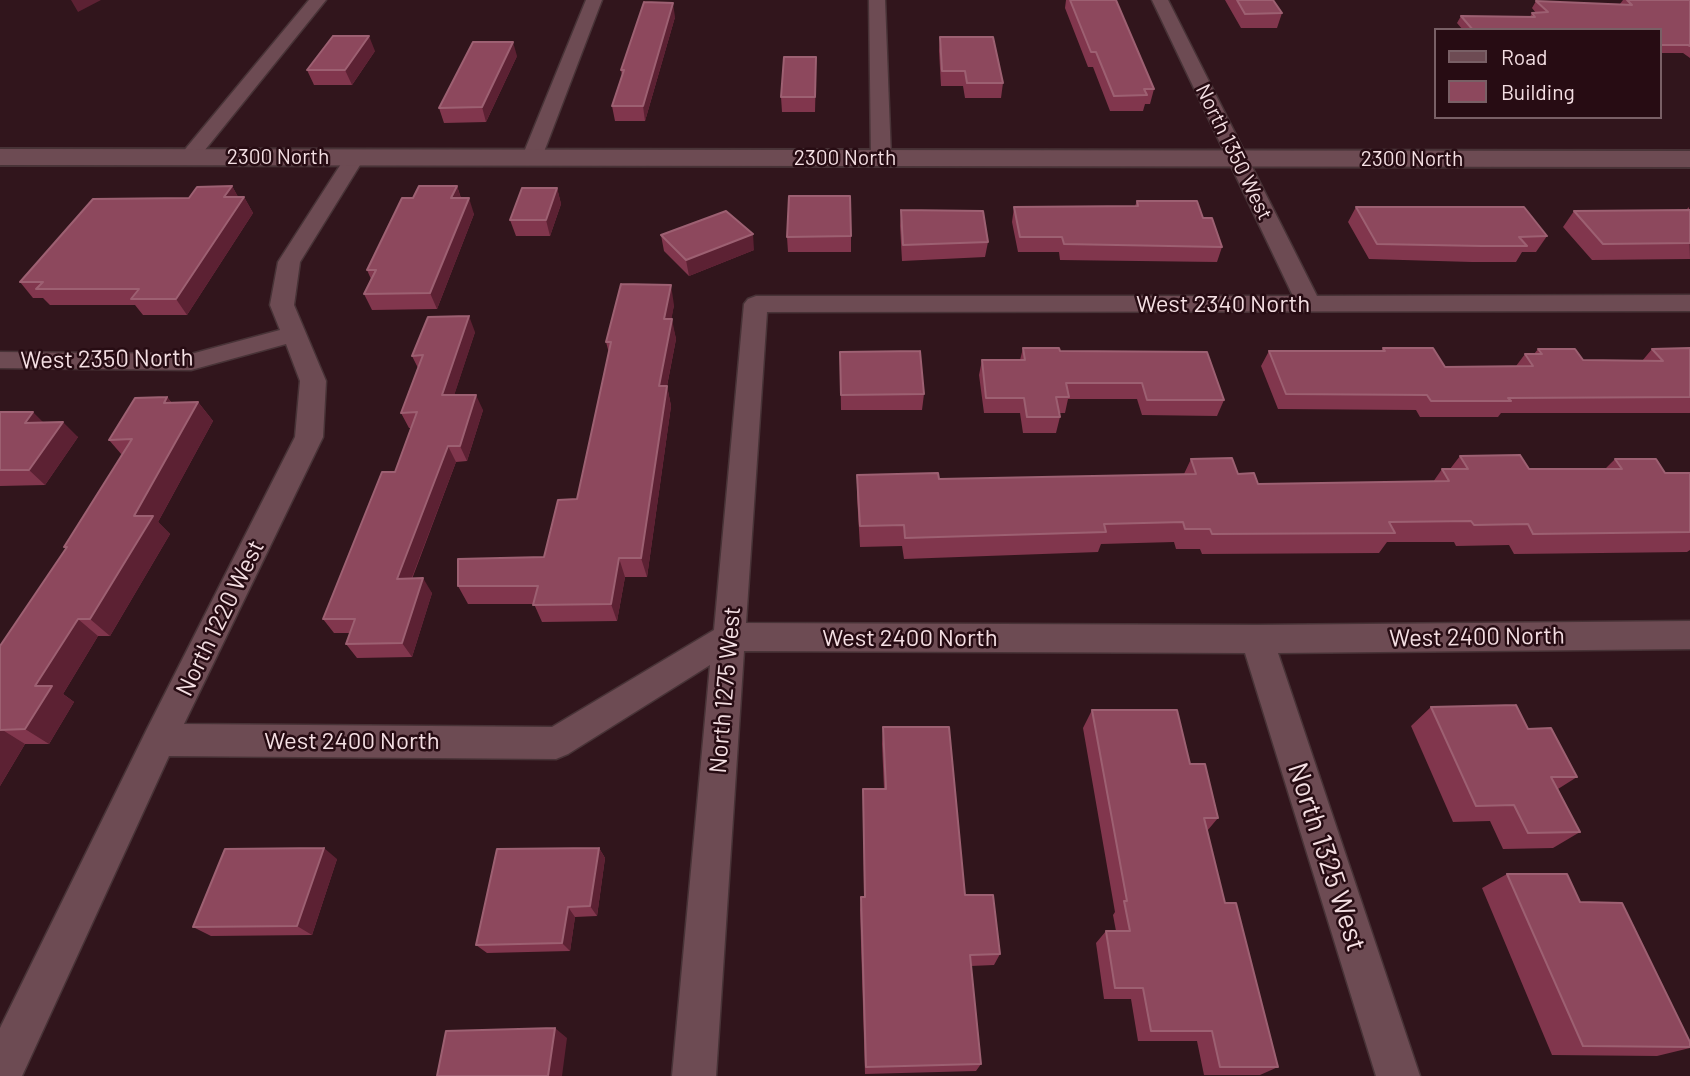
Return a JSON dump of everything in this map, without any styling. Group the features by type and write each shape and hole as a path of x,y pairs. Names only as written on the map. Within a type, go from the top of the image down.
{"street":[{"path":"189,157 318,0"},
{"path":"532,158 593,0"},
{"path":"877,0 881,158"},
{"name":"North 1350 West","path":"1160,0 1309,304"},
{"name":"2300 North","path":"0,157 1690,159"},
{"name":"North 1220 West","path":"0,1076 159,740 309,438 313,381 282,305 289,262 355,157"},
{"name":"West 2340 North","path":"756,304 1690,303"},
{"name":"North 1275 West","path":"694,1076 756,304"},
{"name":"West 2350 North","path":"0,360 191,362 294,334"},
{"name":"West 2400 North","path":"159,740 556,743 729,637 1257,639 1690,635"},
{"name":"North 1325 West","path":"1257,639 1398,1076"}],"building":[{"path":"1070,0 1116,0 1154,89 1144,89 1147,95 1114,96 1096,52 1091,52"},
{"path":"1237,0 1273,0 1282,13 1245,14"},
{"path":"1627,0 1690,0 1690,46 1662,45 1662,28 1471,28 1461,16 1535,17 1532,13 1548,12 1536,1 1632,5"},
{"path":"644,2 673,3 643,106 612,106 624,70 621,70"},
{"path":"333,36 369,36 345,70 307,70"},
{"path":"940,37 993,37 1003,83 967,83 965,71 942,71"},
{"path":"473,42 513,42 482,107 439,108"},
{"path":"784,57 816,57 815,97 781,97"},
{"path":"232,186 224,197 244,197 176,299 131,299 139,289 36,289 43,282 20,282 93,199 189,198 197,187"},
{"path":"419,186 457,186 451,198 469,198 430,293 364,294 376,270 367,270 402,198 413,198"},
{"path":"522,188 557,188 546,220 510,220"},
{"path":"789,196 850,196 851,236 787,237"},
{"path":"1137,201 1197,201 1203,218 1212,218 1222,247 1064,244 1062,237 1020,237 1014,207 1138,206"},
{"path":"1356,207 1524,207 1547,236 1519,237 1527,246 1377,244"},
{"path":"901,210 983,211 988,242 903,245"},
{"path":"1690,210 1690,243 1603,244 1574,211"},
{"path":"726,211 753,234 686,260 661,235"},
{"path":"621,284 671,285 664,319 672,319 659,386 667,386 641,558 619,558 611,604 533,605 538,586 458,586 458,559 544,557 558,500 577,499 611,342 606,342"},
{"path":"469,316 442,395 476,395 460,446 448,446 397,579 423,578 402,643 346,644 355,619 323,619 382,472 395,472 417,412 401,413 423,355 412,356 428,317"},
{"path":"1023,348 1059,348 1060,351 1207,352 1224,400 1147,400 1142,383 1066,383 1069,397 1056,397 1060,417 1027,417 1024,398 986,398 982,360 1025,360"},
{"path":"1383,348 1433,348 1445,367 1533,366 1525,354 1542,354 1538,349 1575,349 1583,360 1663,361 1652,349 1690,348 1690,397 1431,401 1427,395 1286,394 1269,351 1385,351"},
{"path":"920,351 924,394 841,395 840,352"},
{"path":"167,397 164,403 198,402 134,516 153,516 90,619 78,619 35,686 52,686 25,729 0,730 0,646 67,547 64,547 132,439 109,440 135,398"},
{"path":"0,412 33,412 25,423 63,422 29,470 0,470"},
{"path":"1520,455 1529,469 1622,469 1615,459 1656,459 1665,473 1690,473 1690,532 1533,534 1528,524 1474,525 1471,521 1389,522 1395,533 1212,534 1210,529 1185,529 1183,522 1104,524 1106,532 905,538 904,525 860,526 857,475 938,473 939,479 1196,474 1191,459 1232,458 1238,474 1254,473 1258,484 1449,481 1442,469 1468,469 1460,456"},
{"path":"1516,705 1528,729 1551,728 1577,777 1551,777 1580,832 1528,833 1514,805 1476,806 1431,707"},
{"path":"1092,710 1177,710 1190,764 1205,764 1218,818 1204,818 1225,903 1236,903 1278,1067 1220,1067 1212,1031 1151,1031 1143,988 1115,988 1106,931 1130,931 1124,901 1127,901"},
{"path":"883,727 949,727 965,895 993,895 1000,954 970,955 981,1064 866,1067 861,897 865,897 863,789 886,789"},
{"path":"324,848 297,926 193,927 225,849"},
{"path":"599,848 590,906 568,907 562,943 476,945 497,849"},
{"path":"1507,874 1567,874 1580,902 1622,903 1690,1042 1690,1047 1583,1046"},
{"path":"555,1028 548,1076 437,1076 446,1031"}]}
